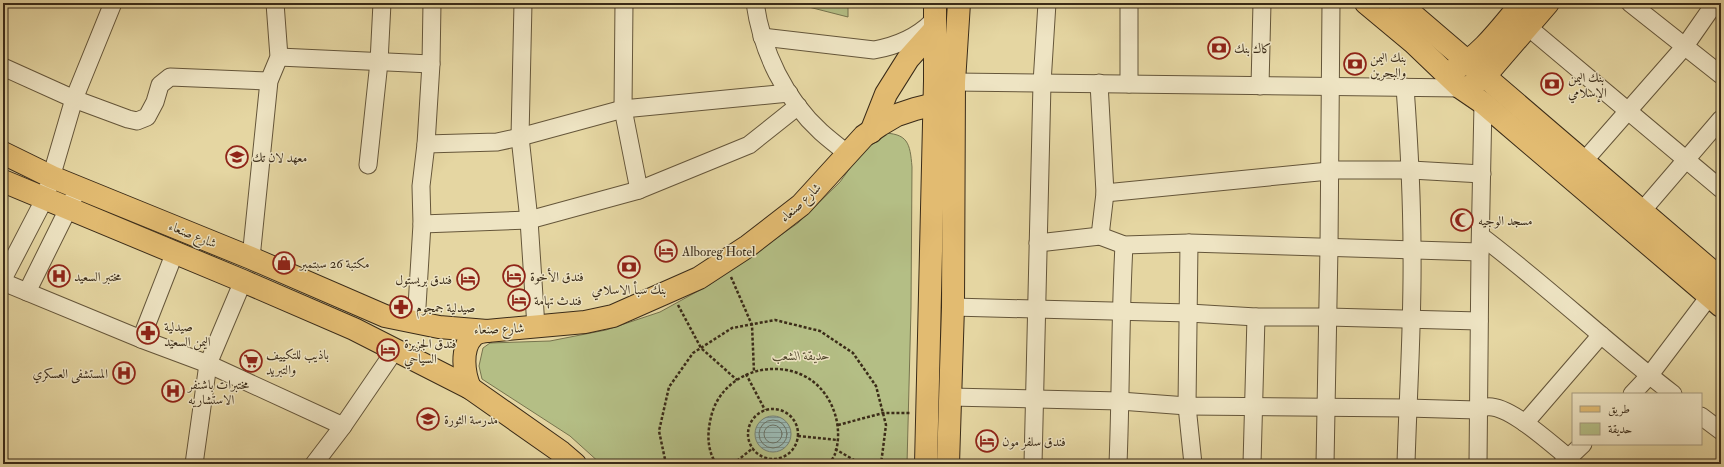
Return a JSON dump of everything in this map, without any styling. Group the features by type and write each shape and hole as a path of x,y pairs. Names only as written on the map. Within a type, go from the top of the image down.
{"main road":[{"path":"926,464 935,104 945,82 959,3"},
{"path":"1366,3 1414,43 1461,88 1483,103 1718,291"},
{"path":"1445,74 1468,62 1482,50 1522,3"},
{"path":"1461,88 1474,84 1485,76 1548,3"},
{"path":"1410,6 1468,62 1642,210 1718,291"},
{"path":"935,17 945,82 953,307 948,464"},
{"path":"871,132 886,94 935,17"},
{"name":"شارع صنعاء","path":"3,153 52,177 251,258 385,316 439,328 487,331 585,322 613,316 699,278 748,246 801,205 864,136 897,115 935,104"},
{"name":"شارع صنعاء","path":"3,181 45,198 67,209 176,252 354,328 470,388 561,452 575,464"},
{"path":"470,388 466,379 464,359 467,346 472,337 477,333 487,331"}],"street":[{"path":"113,3 74,99 45,198 3,280 27,292 141,339 208,364 343,426"},
{"path":"251,258 269,81 279,57 275,3"},
{"path":"368,165 379,62 382,3"},
{"path":"416,323 422,224 421,186 426,144 432,3"},
{"path":"523,3 520,137 529,220 536,327"},
{"path":"624,3 623,109 639,190"},
{"path":"755,3 762,37 773,66 793,100 821,132 848,154"},
{"path":"1033,464 1042,83 1047,3"},
{"path":"1128,84 1129,3"},
{"path":"1260,86 1262,3"},
{"path":"1325,464 1331,3"},
{"path":"1630,3 1721,75"},
{"path":"1584,161 1685,46 1715,3"},
{"path":"762,37 874,50 890,47 906,41 926,28 935,17"},
{"path":"1528,27 1721,189"},
{"path":"279,57 430,64"},
{"path":"3,67 74,99 137,121 147,117 155,102 160,85 170,77 269,81"},
{"path":"1386,87 1436,78 1445,74"},
{"path":"945,82 1461,88"},
{"path":"1099,83 1105,193 1100,236"},
{"path":"1405,87 1411,170 1412,251 1412,319 1406,464"},
{"path":"426,144 497,142 623,109 793,100"},
{"path":"422,224 529,220 639,190 749,145 793,100"},
{"path":"1478,464 1477,410 1483,103"},
{"path":"1642,210 1721,119"},
{"path":"1105,193 1330,170 1411,170 1482,174"},
{"path":"27,292 67,209 79,188"},
{"path":"1038,244 1100,236 1124,245 1189,243 1329,246 1412,251 1480,244 1523,268 1649,376 1672,393"},
{"path":"1189,243 1187,406 1193,464"},
{"path":"1118,464 1124,245"},
{"path":"141,339 176,252"},
{"path":"195,463 208,364 243,281"},
{"path":"1633,393 1649,376 1718,291"},
{"path":"953,307 1256,317 1328,317 1479,321"},
{"path":"1252,464 1252,407 1256,317"},
{"path":"1525,423 1601,335"},
{"path":"314,464 343,426 395,350"},
{"path":"950,397 1120,401 1187,406 1326,406 1477,410 1487,407 1499,408 1525,423 1566,461 1582,445"},
{"path":"1702,417 1721,431"}],"path":[{"path":"725,261 752,325 754,372"},
{"path":"670,291 701,348 737,380"},
{"path":"666,464 660,431 669,387 693,354 732,328 775,320 820,331 853,354 876,386 883,413 886,425 881,464"},
{"path":"715,464 712,457 707,432 713,406 726,387 746,374 774,368 801,374 819,387 832,405 837,425 837,440 835,454 829,464"},
{"path":"746,374 765,410"},
{"path":"773,409 784,411 796,422 798,436 797,441 791,451 784,456 776,458 760,455 753,448 748,433 751,422 765,410 773,409"},
{"path":"837,425 883,413 928,414"},
{"path":"798,436 837,440"},
{"path":"733,464 753,448"},
{"path":"836,449 861,464"}],"green space":[{"path":"793,3 848,3 848,17"},
{"name":"حديقة الشعب","path":"881,133 897,135 906,141 910,152 912,167 911,308 907,464 601,464 570,436 482,379 479,366 483,348 490,343 550,341 606,330 660,312 709,285 798,223 840,182 868,143"}],"water":[{"path":"773,416 783,419 788,424 791,434 788,444 783,449 773,452 763,449 758,444 755,434 758,424 763,419"}],"place":[{"name":"كاك بنك","path":"1219,48"},
{"name":"بنك اليمن والبحرين","path":"1355,64"},
{"name":"بنك اليمن الإسلامي","path":"1552,84"},
{"name":"معهد لان تك","path":"237,157"},
{"name":"مسجد الوجيه","path":"1462,220"},
{"name":"Alboreg Hotel","path":"666,251"},
{"name":"مكتبة 26 سبتمبر","path":"284,263"},
{"name":"بنك سبأ الاسلامي","path":"629,267"},
{"name":"مختبر السعيد","path":"59,276"},
{"name":"فندق الأخوة","path":"514,276"},
{"name":"فندق بريستول","path":"468,279"},
{"name":"فندث تهامة","path":"519,300"},
{"name":"صيدلية جمجوم","path":"401,307"},
{"name":"صيدلية اليمن السعيد","path":"148,333"},
{"name":"فندق الجزيرة السياحي","path":"388,350"},
{"name":"باذيب للتكييف والتبريد","path":"251,361"},
{"name":"المستشفى العسكري","path":"124,373"},
{"name":"مختبرات باشنفر الاستشاريه","path":"173,391"},
{"name":"مدرسة الثورة","path":"428,419"},
{"name":"فندق سلفر مون","path":"987,441"}]}
